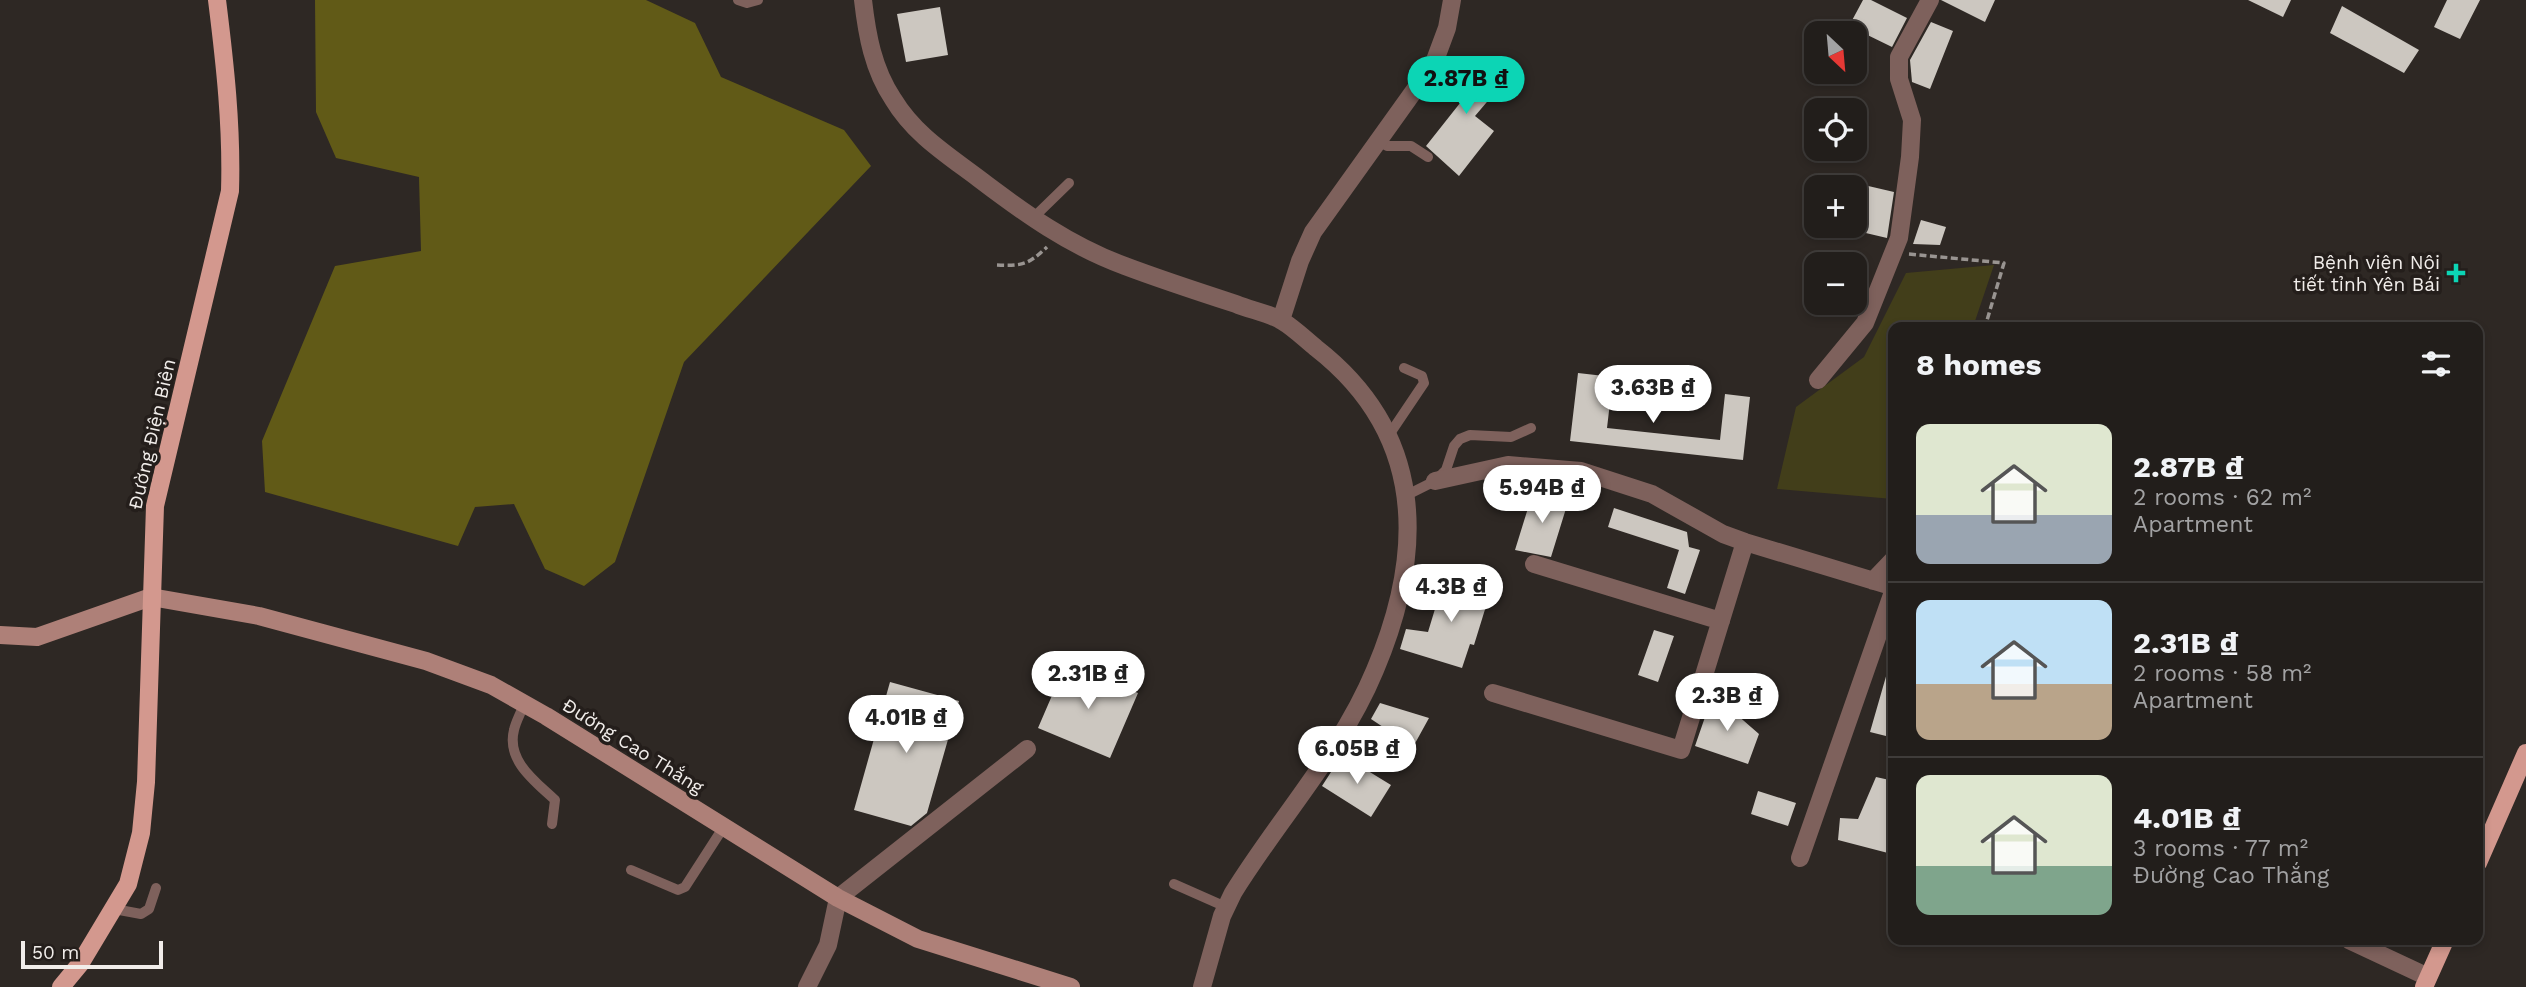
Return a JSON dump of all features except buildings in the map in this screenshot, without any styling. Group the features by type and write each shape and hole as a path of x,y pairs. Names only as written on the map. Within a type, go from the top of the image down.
{"main road":[{"name":"Đường Điện Biên","path":"61,987 80,964 128,884 141,833 146,782 155,506 230,191 228,80 217,0"},
{"path":"2483,852 2526,753"},
{"path":"2426,982 2443,945"}],"street":[{"path":"863,0 872,53 891,97 922,136 1032,219 1056,233 1122,265 1282,320 1356,383 1373,405 1401,465 1407,495 1406,552 1390,630 1376,667 1359,707 1338,742 1242,879 1226,907 1202,987"},
{"path":"1282,320 1300,261 1314,232 1434,63 1447,28 1452,0"},
{"path":"1818,380 1865,323 1899,237 1912,120 1899,79 1899,57 1930,0"},
{"path":"1436,481 1508,465 1581,471 1652,495 1723,534 1888,586"},
{"path":"1493,693 1681,750 1745,542"},
{"path":"1534,564 1721,621"},
{"path":"1873,581 1888,565"},
{"path":"0,635 37,637 151,597"},
{"name":"Đường Cao Thắng","path":"151,597 259,616 426,661 491,685 838,898 918,940 1071,987"},
{"path":"1800,858 1888,605"},
{"path":"807,987 828,945 838,898 1027,749"},
{"path":"2358,945 2426,982"}],"lane":[{"path":"738,0 758,0"},
{"path":"1378,141 1387,146 1411,146 1428,157"},
{"path":"1032,219 1069,183"},
{"path":"1389,435 1424,383 1422,376 1404,368"},
{"path":"1407,495 1436,481 1446,470 1454,446 1460,439 1470,435 1511,437 1531,428"},
{"path":"524,704 513,733 514,747 519,762 529,777 555,800 552,824"},
{"path":"631,870 678,890 685,887 723,828"},
{"path":"1174,884 1226,907"},
{"path":"114,909 141,914 149,909 156,888"}],"path":[{"path":"996,265 1022,266 1030,262 1046,248 1056,233"},
{"path":"1893,253 2004,262 1986,322"}],"shaded area":[{"path":"315,0 646,0 695,23 721,77 844,130 871,166 684,362 615,562 584,586 545,569 514,504 475,507 458,546 265,492 262,441 335,266 421,251 419,177 336,158 316,112"},
{"path":"1994,265 1975,322 1888,322 1888,499 1777,489 1796,407 1864,357 1906,273"}],"place":[{"name":"Bệnh viện Nội tiết tỉnh Yên Bái","path":"2456,273"}]}
